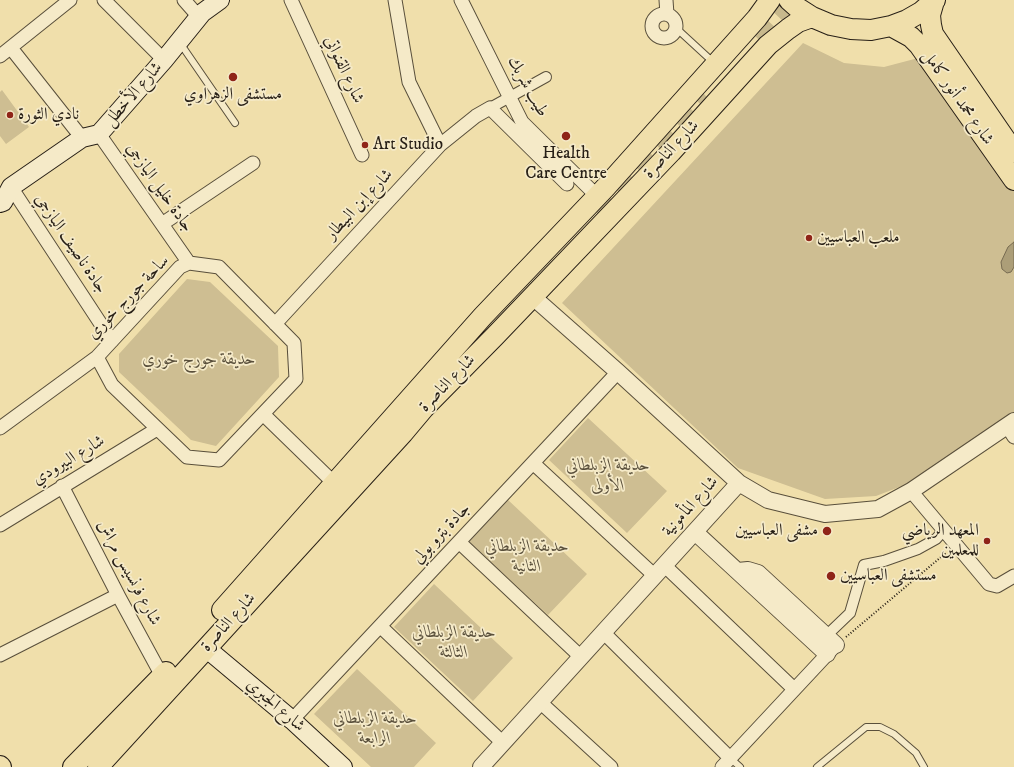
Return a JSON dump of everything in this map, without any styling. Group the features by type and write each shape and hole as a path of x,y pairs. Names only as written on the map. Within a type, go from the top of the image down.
{"main road":[{"name":"شارع الأخطل","path":"3,198 91,136 164,60 199,17 220,0"},
{"name":"شارع الناصرة","path":"73,767 162,676 335,484 483,316 599,199 715,64 757,18 770,0"},
{"path":"789,0 812,17 831,25 851,29 871,30 891,26 912,17 921,12 934,0"},
{"name":"شارع محمد أنور كامل","path":"934,0 930,15 934,34 1013,148"},
{"name":"شارع الناصرة","path":"98,767 403,433 424,408 490,342 671,152 768,45 798,22 812,17"},
{"name":"شارع محمد أنور كامل","path":"891,26 903,32 919,45 1014,180"},
{"path":"424,408 461,360 550,259 599,199 755,36"},
{"name":"شارع الجبري","path":"206,648 292,720 343,767"}],"street":[{"path":"0,56 70,0"},
{"path":"104,0 164,60"},
{"path":"184,0 199,17"},
{"name":"شارع القنواتي","path":"291,0 362,155"},
{"path":"394,0 409,82 440,145"},
{"name":"طيب شربك","path":"461,0 522,122 599,199"},
{"path":"666,0 668,14 676,24 676,28 672,36 664,39 653,33 651,27 654,18 663,14 668,14"},
{"name":"جادة خليل اليازجي","path":"11,48 91,136 162,224 189,263"},
{"path":"546,77 490,108 567,184"},
{"name":"شارع إبن البيطار","path":"275,324 440,145 476,116 490,108"},
{"path":"162,224 253,163"},
{"name":"جادة ناصيف اليازجي","path":"3,198 112,340"},
{"name":"ساحة جورج خوري","path":"189,263 219,266 275,324 294,343 296,379 219,460 187,457 112,385 97,357 180,267 189,263"},
{"path":"533,297 618,372 739,483"},
{"path":"0,428 97,357"},
{"name":"جادة بترو بولي","path":"292,720 618,372"},
{"path":"263,414 335,484"},
{"name":"شارع المأمونية","path":"481,767 739,483 768,500 825,514 878,509 911,491 1012,428"},
{"name":"شارع البيرودي","path":"0,525 157,429"},
{"path":"533,463 794,690"},
{"name":"شارع فرنسيس مراش","path":"62,486 118,595 162,676"},
{"path":"911,491 989,584 997,586 1014,576"},
{"path":"604,632 726,762 794,690 830,645 850,613 864,565 884,561 918,549 936,539 944,531"},
{"path":"695,532 738,571 830,645"},
{"path":"459,542 581,657"},
{"path":"0,655 118,595"},
{"path":"380,626 503,743"},
{"path":"540,702 611,767"}],"lane":[{"path":"676,28 715,64"},
{"path":"179,42 235,123"},
{"path":"816,767 866,727 880,727 894,734 916,753 924,767"},
{"path":"726,762 740,767"}],"path":[{"path":"830,645 955,545"}],"green space":[{"path":"803,43 844,63 884,67 922,57 1014,189 1014,414 915,481 876,496 825,499 738,468 562,303"},
{"name":"نادي الثورة","path":"2,90 29,127 6,144 0,136 0,92"},
{"name":"حديقة جورج خوري","path":"187,279 210,282 278,346 279,377 216,446 191,440 119,372 119,354"},
{"name":"حديقة الزبلطاني الأولى","path":"588,418 667,491 627,533 549,460"},
{"name":"حديقة الزبلطاني الثانية","path":"507,499 587,574 548,615 468,541"},
{"name":"حديقة الزبلطاني الثالثة","path":"434,584 513,658 473,701 394,627"},
{"name":"حديقة الزبلطاني الرابعة","path":"357,669 436,743 414,767 371,767 314,714"}],"shaded area":[{"path":"1014,242 1014,267 1011,272 1007,273 1002,269 1001,262 1008,247"}],"tunnel":[{"path":"755,36 789,0"},
{"path":"596,212 708,98"}],"place":[{"name":"مستشفى الزهراوي","path":"233,77"},
{"name":"نادي الثورة","path":"10,115"},
{"name":"Health Care Centre","path":"566,136"},
{"name":"Art Studio","path":"365,145"},
{"name":"ملعب العباسيين","path":"809,238"},
{"name":"مشفى العباسيين","path":"827,531"},
{"name":"المعهد الرياضي للمعلمين","path":"987,541"},
{"name":"مستشفى العباسيين","path":"831,576"}]}
